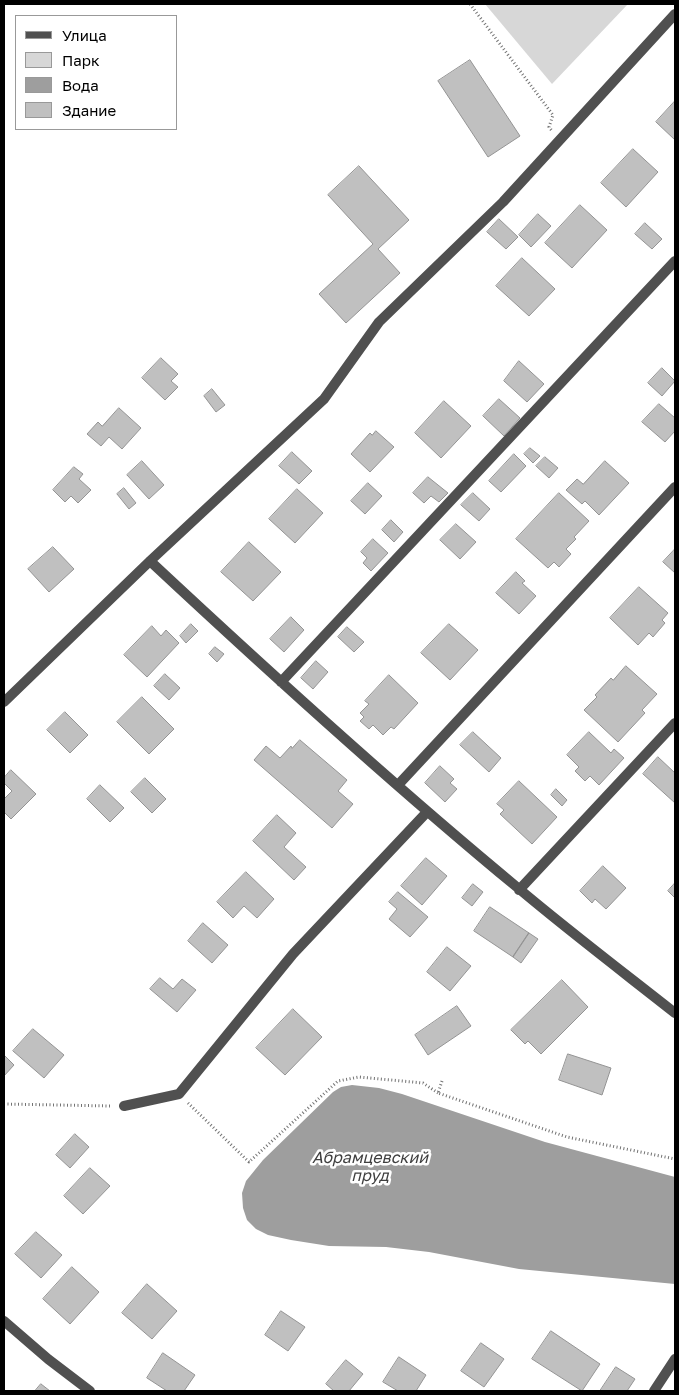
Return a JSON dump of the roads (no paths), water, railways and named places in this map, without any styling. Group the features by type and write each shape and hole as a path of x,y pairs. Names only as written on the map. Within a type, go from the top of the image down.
{"street":[{"path":"4,702 150,561 324,400 380,322 503,202 675,14"},
{"path":"281,682 675,260"},
{"path":"398,785 675,487"},
{"path":"150,561 281,682 427,812 519,890 675,1013"},
{"path":"519,890 675,723"},
{"path":"124,1106 179,1094 293,954 427,812"},
{"path":"4,1321 48,1359 90,1391"},
{"path":"654,1391 675,1359"}],"water":[{"name":"Абрамцевский пруд","path":"352,1085 379,1088 402,1094 545,1142 675,1177 675,1284 519,1269 429,1252 386,1247 329,1246 268,1235 256,1229 247,1220 243,1208 242,1193 246,1181 263,1160 333,1092 341,1087"}]}
